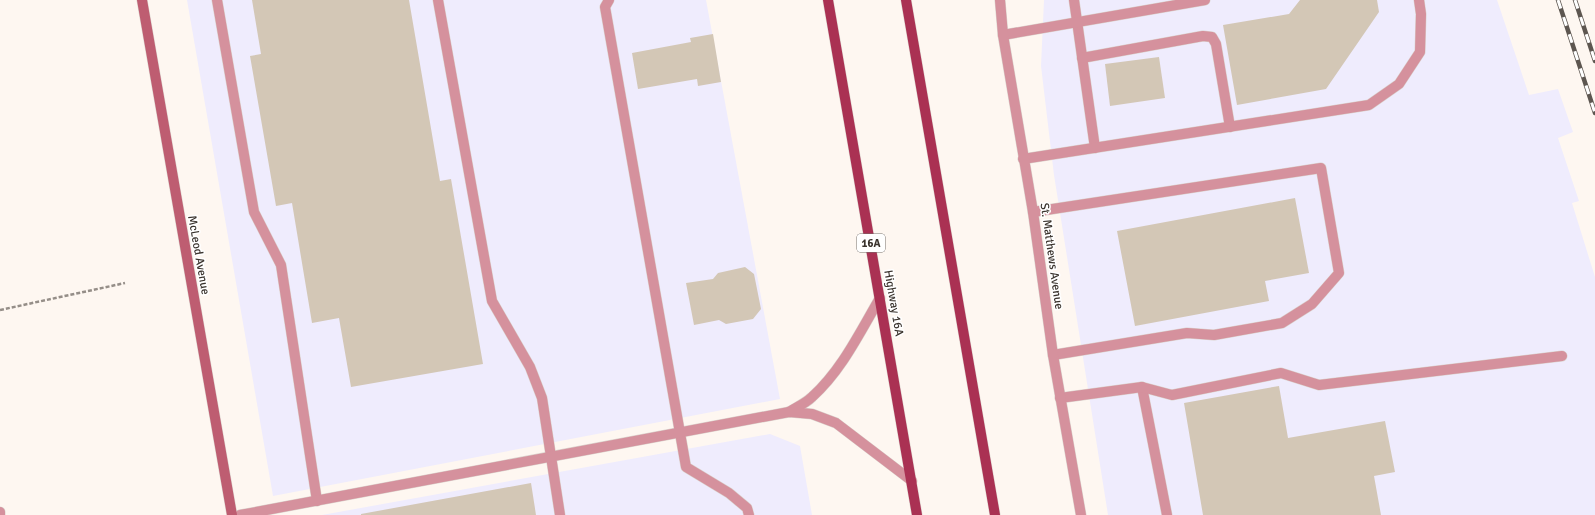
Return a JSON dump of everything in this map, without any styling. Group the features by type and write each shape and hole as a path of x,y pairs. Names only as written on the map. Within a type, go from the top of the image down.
{"main road":[{"path":"906,0 995,515"},
{"name":"Highway 16A","path":"827,2 917,515"}],"street":[{"name":"McLeod Avenue","path":"142,0 232,515"},
{"path":"217,0 254,212 281,265 317,501"},
{"path":"438,0 492,302 530,367 542,398 560,515"},
{"path":"609,0 605,7 686,467 729,493 747,508 749,515"},
{"name":"St. Matthews Avenue","path":"1000,0 1003,35 1033,212 1053,355 1081,515"},
{"path":"1074,0 1076,23 1095,148"},
{"path":"1003,35 1205,0"},
{"path":"1023,159 1369,105 1399,84 1420,52 1421,14 1419,0"},
{"path":"1082,58 1203,36 1212,37 1216,44 1230,127"},
{"path":"1033,212 1320,168 1339,273 1312,304 1282,323 1214,335 1187,332 1053,355"},
{"path":"789,412 811,398 828,381 844,359 880,298"},
{"path":"1060,398 1142,387 1172,395 1281,373 1319,385 1562,356"},
{"path":"1142,387 1167,515"},
{"path":"240,515 789,412 812,414 836,423 912,481"}],"path":[{"path":"0,310 125,283"}],"shaded area":[{"path":"187,0 706,0 780,399 273,496"},
{"path":"1044,0 1497,0 1529,95 1558,89 1573,132 1558,138 1579,201 1572,203 1595,277 1595,515 1108,515 1054,175 1041,66"},
{"path":"770,434 800,446 812,515 322,515"}],"building":[{"path":"252,0 409,0 440,181 451,179 483,364 351,387 339,318 312,323 292,203 276,206 250,56 261,54"},
{"path":"1300,0 1377,0 1379,12 1326,89 1237,105 1223,25 1289,14"},
{"path":"713,34 721,82 698,86 697,79 638,89 632,53 691,42 690,38"},
{"path":"1159,57 1165,98 1110,106 1105,64"},
{"path":"1295,198 1309,273 1265,281 1269,301 1135,326 1117,231"},
{"path":"745,267 754,274 761,309 753,319 726,324 719,320 694,325 686,283 713,279 718,273"},
{"path":"1279,386 1288,438 1385,421 1395,472 1374,476 1381,515 1203,515 1184,403"},
{"path":"531,483 536,515 361,515 361,514"}],"railway":[{"path":"1558,0 1595,113"},
{"path":"1575,0 1595,61"}]}
